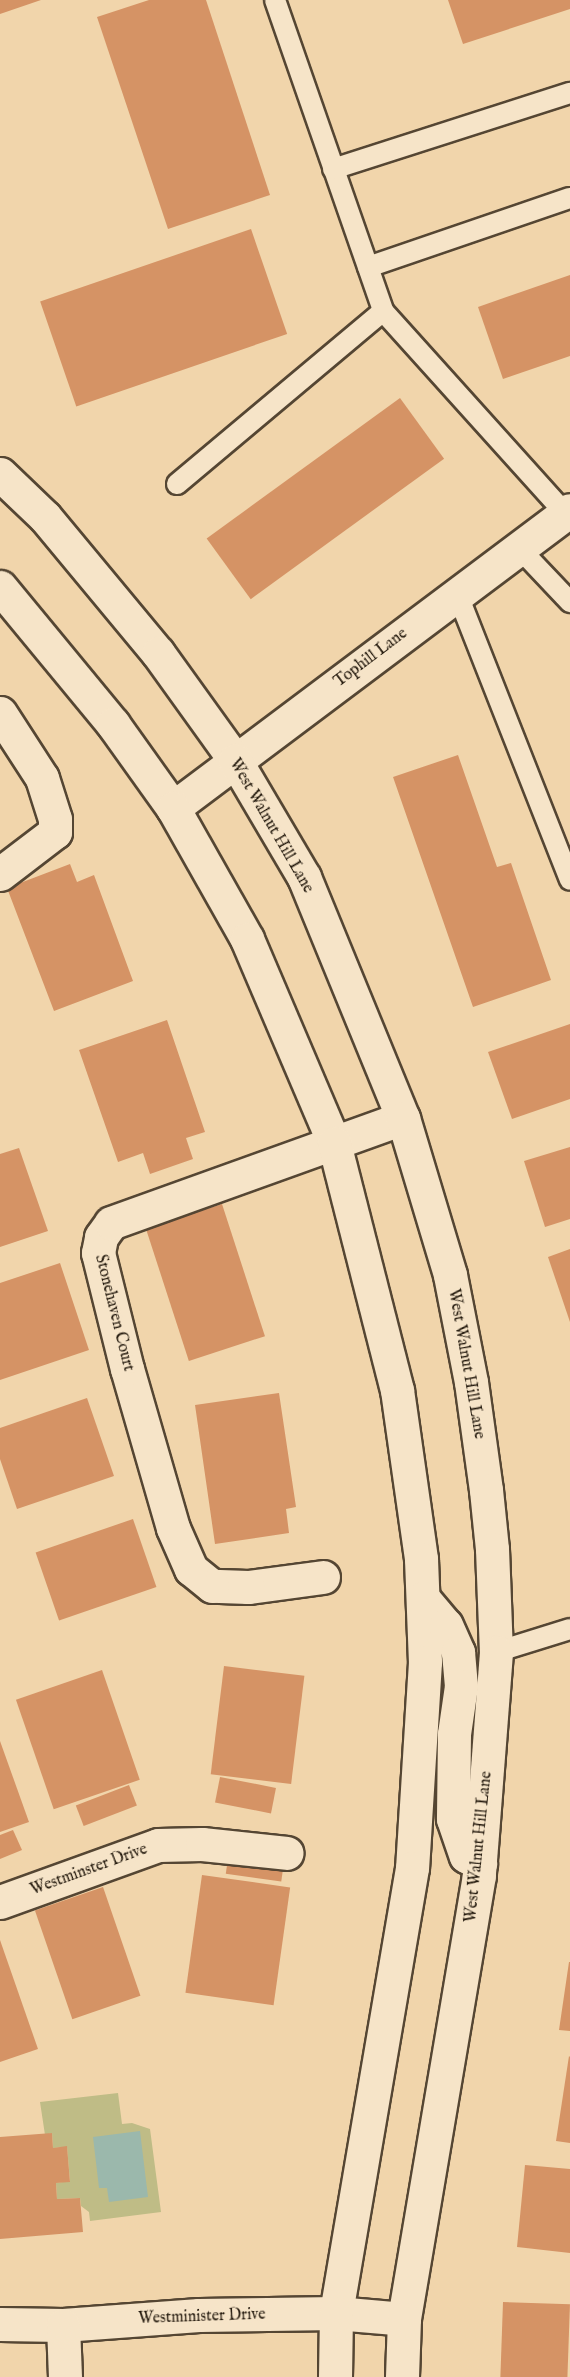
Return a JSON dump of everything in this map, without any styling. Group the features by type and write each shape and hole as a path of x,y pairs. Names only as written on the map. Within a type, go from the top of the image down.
{"main road":[{"name":"West Walnut Hill Lane","path":"0,474 45,517 158,653 235,760 304,877 403,1118 450,1275 471,1382 492,1549 496,1652 480,1863 404,2319 402,2377"},
{"name":"Tophill Lane","path":"173,808 568,511"},
{"path":"0,587 113,724 173,808 247,939 334,1143 397,1390 421,1559 425,1662 412,1868 336,2313 335,2377"},
{"path":"0,712 42,778 55,819 55,832 0,874"},
{"name":"Stonehaven Court","path":"323,1577 248,1587 212,1586 191,1569 173,1528 127,1369 98,1253 100,1237 111,1223 403,1118"},
{"path":"423,1598 446,1625 459,1652 460,1686 454,1734 453,1819 466,1856 480,1863"},
{"name":"Westminster Drive","path":"0,1902 158,1845 202,1845 287,1853"},
{"name":"Westminister Drive","path":"0,2324 63,2325 199,2315 336,2313 404,2319"},
{"path":"63,2325 65,2377"}],"lane":[{"path":"275,0 383,310 568,511"},
{"path":"333,169 570,93"},
{"path":"368,267 570,198"},
{"path":"177,484 383,310"},
{"path":"518,547 570,602"},
{"path":"457,593 570,880"},
{"path":"496,1652 570,1629"}],"shaded area":[{"path":"118,2093 122,2124 132,2123 150,2129 161,2212 90,2221 89,2212 81,2206 80,2198 57,2199 56,2183 70,2181 67,2147 53,2148 52,2133 45,2135 40,2102"},
{"path":"140,2131 148,2197 109,2202 107,2188 99,2188 93,2137"}],"building":[{"path":"0,0 41,0 0,14"},
{"path":"149,0 206,0 270,195 168,229 97,17"},
{"path":"448,0 570,0 570,9 463,44"},
{"path":"251,229 287,334 76,407 40,302"},
{"path":"570,275 570,356 503,379 478,307"},
{"path":"400,398 444,459 251,599 207,538"},
{"path":"458,755 497,867 511,863 551,980 473,1007 393,777"},
{"path":"70,864 77,882 94,875 133,981 54,1011 7,888"},
{"path":"167,1020 205,1132 186,1138 193,1159 150,1174 143,1153 118,1162 79,1050"},
{"path":"570,1024 570,1099 512,1119 488,1052"},
{"path":"570,1147 570,1219 545,1227 524,1161"},
{"path":"19,1148 48,1231 0,1247 0,1154"},
{"path":"222,1204 265,1336 189,1361 146,1229"},
{"path":"570,1249 570,1322 548,1257"},
{"path":"60,1263 89,1350 0,1380 0,1283"},
{"path":"279,1393 296,1507 286,1509 289,1533 215,1544 195,1405"},
{"path":"87,1398 114,1476 17,1509 0,1459 0,1428"},
{"path":"133,1519 156,1587 59,1621 36,1553"},
{"path":"224,1666 304,1676 291,1784 211,1774"},
{"path":"102,1670 140,1780 54,1809 16,1700"},
{"path":"0,1741 29,1822 0,1832"},
{"path":"220,1777 276,1788 271,1813 215,1803"},
{"path":"129,1785 137,1806 84,1826 76,1805"},
{"path":"13,1830 22,1850 0,1859 0,1835"},
{"path":"229,1851 284,1859 281,1882 226,1874"},
{"path":"202,1875 290,1887 274,2005 185,1993"},
{"path":"103,1887 140,1996 72,2019 35,1910"},
{"path":"0,1940 38,2049 0,2062"},
{"path":"570,1962 570,2031 559,2030"},
{"path":"570,2057 570,2143 556,2141"},
{"path":"52,2133 53,2148 67,2146 70,2182 56,2183 57,2199 80,2198 83,2232 0,2239 0,2137"},
{"path":"525,2165 570,2169 570,2253 517,2247"},
{"path":"503,2302 570,2304 567,2377 500,2377"}]}
